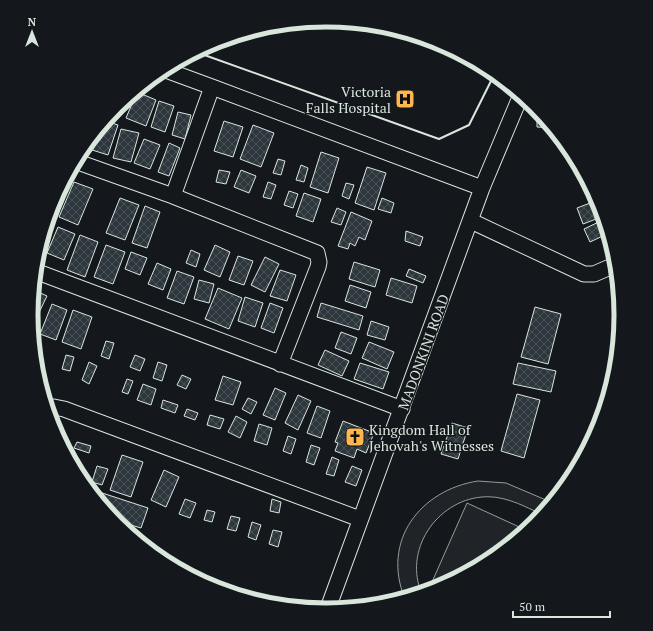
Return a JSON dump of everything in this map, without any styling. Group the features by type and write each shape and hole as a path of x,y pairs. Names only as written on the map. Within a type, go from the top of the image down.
{"street":[{"path":"172,72 482,188"},
{"path":"173,196 212,87"},
{"name":"MADONKINI ROAD","path":"330,604 482,188 519,100"},
{"path":"81,164 173,196 317,253 319,262 318,268 280,364"},
{"path":"471,220 584,274 594,274 611,267"},
{"path":"41,273 402,409"},
{"path":"53,407 64,409 360,519"}],"shaded area":[{"path":"478,481 506,483 547,501 538,512 506,499 490,497 482,497 465,501 451,508 438,518 428,531 421,545 417,561 417,578 420,589 403,593 399,578 398,557 402,539 411,522 423,507 439,495 457,486"},
{"path":"467,503 522,528 487,555 471,565 431,584"}],"building":[{"path":"142,94 156,100 146,126 126,118 133,102"},
{"path":"159,101 174,106 165,132 151,127"},
{"path":"178,112 191,115 185,139 172,135"},
{"path":"537,118 545,128 537,127"},
{"path":"224,121 243,127 233,157 214,151"},
{"path":"112,123 118,125 108,155 91,150"},
{"path":"253,125 274,133 261,167 240,159"},
{"path":"121,129 139,133 131,162 113,158"},
{"path":"144,139 160,145 150,169 134,163"},
{"path":"169,143 180,148 169,176 158,172"},
{"path":"321,152 339,158 328,193 310,187"},
{"path":"278,159 285,161 281,175 273,173"},
{"path":"301,165 308,168 304,182 296,180"},
{"path":"367,167 386,173 374,210 355,203"},
{"path":"219,170 230,172 226,184 216,182"},
{"path":"241,170 256,176 249,193 234,187"},
{"path":"74,182 93,189 78,225 59,217"},
{"path":"268,182 276,185 271,199 263,197"},
{"path":"346,183 354,185 349,199 342,196"},
{"path":"289,191 298,194 293,208 284,205"},
{"path":"304,193 321,199 313,222 296,216"},
{"path":"120,198 139,205 125,240 106,233"},
{"path":"382,198 394,203 391,213 378,209"},
{"path":"592,202 598,218 583,224 577,208"},
{"path":"145,206 160,212 147,248 132,243"},
{"path":"337,208 346,212 341,225 331,222"},
{"path":"351,212 372,221 365,240 359,237 355,246 350,243 348,249 338,246"},
{"path":"599,222 604,236 590,242 584,229"},
{"path":"58,227 75,234 64,260 47,253"},
{"path":"406,231 423,237 420,246 405,241"},
{"path":"80,235 98,242 85,277 67,270"},
{"path":"106,245 125,252 113,284 94,277"},
{"path":"215,245 230,252 220,277 204,270"},
{"path":"191,250 200,254 196,267 186,263"},
{"path":"131,252 147,258 140,275 125,269"},
{"path":"238,256 253,261 244,285 229,280"},
{"path":"265,257 279,264 265,292 251,285"},
{"path":"354,262 380,270 375,287 349,279"},
{"path":"157,263 171,269 163,290 148,284"},
{"path":"409,269 426,276 423,283 406,276"},
{"path":"280,270 296,275 287,301 270,296"},
{"path":"177,271 194,277 184,304 167,298"},
{"path":"391,278 417,286 412,303 386,295"},
{"path":"199,280 214,284 209,303 194,299"},
{"path":"350,285 371,292 366,308 345,301"},
{"path":"218,288 242,298 229,329 205,319"},
{"path":"39,292 47,296 38,314"},
{"path":"245,297 263,303 255,327 238,321"},
{"path":"270,303 283,308 274,333 261,328"},
{"path":"321,303 363,316 359,330 317,317"},
{"path":"52,304 67,310 56,340 40,334"},
{"path":"535,307 561,314 548,364 521,357"},
{"path":"73,310 92,317 81,349 62,342"},
{"path":"371,321 389,327 385,340 367,335"},
{"path":"341,332 357,338 351,354 335,348"},
{"path":"106,341 114,343 109,359 101,356"},
{"path":"369,342 394,352 387,369 362,358"},
{"path":"325,350 349,361 342,376 318,365"},
{"path":"66,355 74,357 70,371 62,369"},
{"path":"135,355 145,359 140,371 130,367"},
{"path":"89,362 97,366 89,384 82,380"},
{"path":"158,362 167,365 162,381 153,378"},
{"path":"360,363 389,372 383,389 354,379"},
{"path":"518,363 556,371 551,392 513,384"},
{"path":"182,375 191,379 186,389 177,385"},
{"path":"223,376 241,382 233,405 215,400"},
{"path":"127,379 133,381 128,394 122,392"},
{"path":"143,384 156,389 151,405 137,400"},
{"path":"275,388 286,393 275,420 263,415"},
{"path":"517,394 540,400 524,458 501,451"},
{"path":"298,395 311,401 298,430 285,423"},
{"path":"248,398 257,402 251,414 242,409"},
{"path":"163,400 178,405 175,413 161,408"},
{"path":"317,406 330,411 321,438 307,433"},
{"path":"187,409 198,413 195,420 184,416"},
{"path":"210,415 224,419 220,429 207,425"},
{"path":"236,416 247,422 240,438 228,432"},
{"name":"Kingdom Hall of Jehovah's Witnesses","path":"343,421 374,433 366,453 357,449 354,458 335,451 338,443 335,442"},
{"path":"452,423 468,428 458,459 441,454"},
{"path":"259,424 272,428 267,445 254,441"},
{"path":"288,436 296,439 291,454 283,451"},
{"path":"77,442 91,446 89,453 74,448"},
{"path":"311,445 320,448 314,465 306,462"},
{"path":"122,455 143,462 131,497 110,490"},
{"path":"332,457 339,460 334,476 326,474"},
{"path":"97,466 108,469 102,485 92,482"},
{"path":"352,466 362,470 356,486 345,482"},
{"path":"164,470 179,477 166,507 151,500"},
{"path":"99,492 148,508 141,528 126,524"},
{"path":"185,499 196,503 190,518 179,514"},
{"path":"272,499 281,502 279,513 270,511"},
{"path":"207,510 215,512 212,522 204,520"},
{"path":"231,516 240,518 236,531 227,529"},
{"path":"252,522 261,525 256,540 248,537"},
{"path":"273,530 282,532 278,547 269,544"}],"wall":[{"path":"204,55 439,139 469,125 492,79"}],"place":[{"name":"Victoria Falls Hospital","path":"405,99"},
{"name":"Kingdom Hall of Jehovah's Witnesses","path":"355,437"}]}
